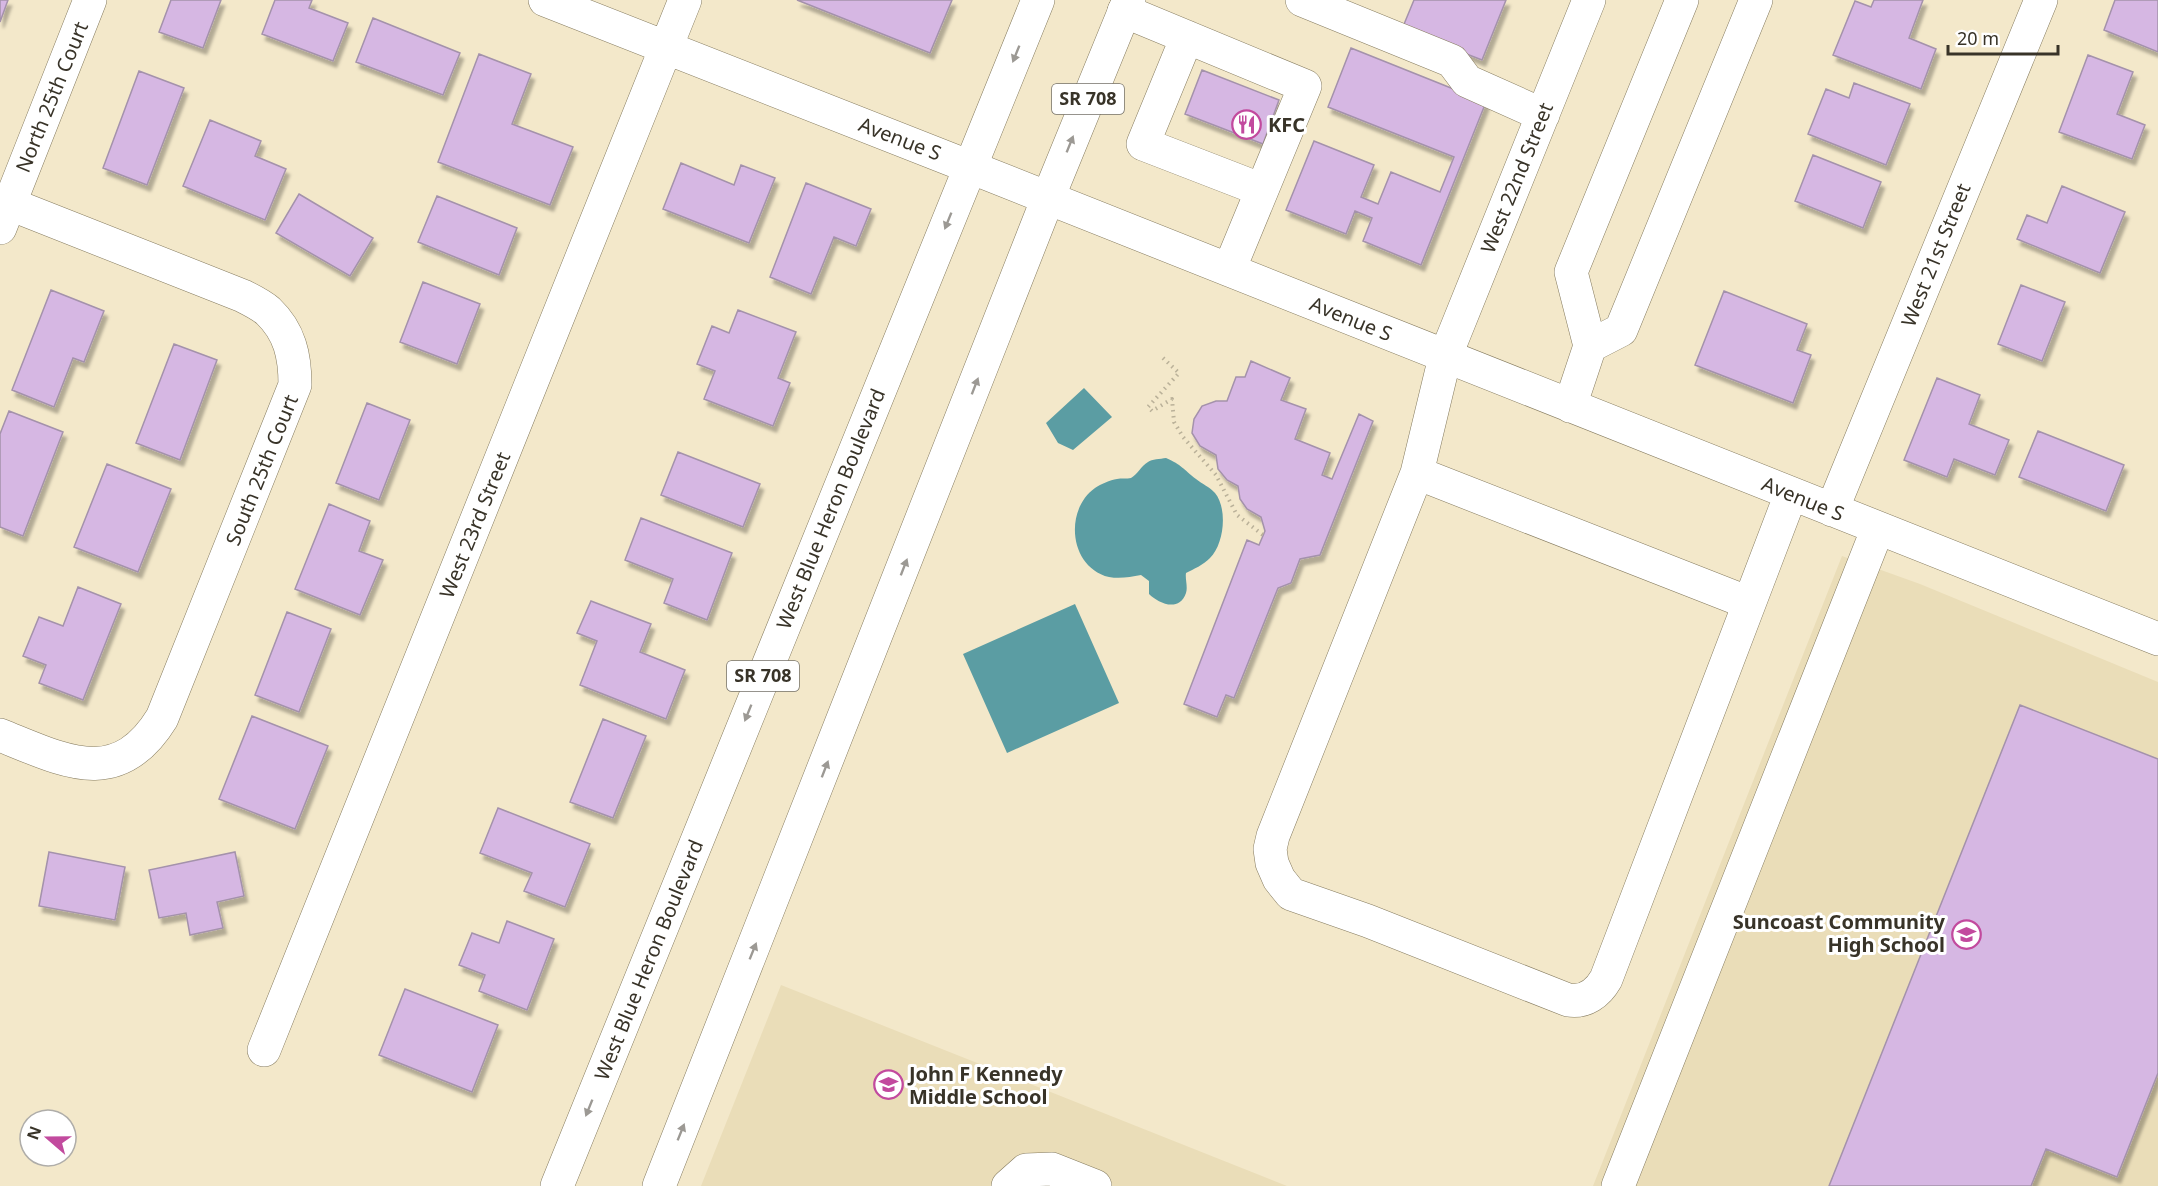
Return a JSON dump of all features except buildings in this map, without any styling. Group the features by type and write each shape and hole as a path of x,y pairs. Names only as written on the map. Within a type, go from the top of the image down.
{"street":[{"name":"North 25th Court","path":"5,216 90,0"},
{"name":"Avenue S","path":"545,0 2158,639"},
{"name":"West 23rd Street","path":"264,1050 685,0"},
{"name":"West Blue Heron Boulevard","path":"557,1186 1038,0"},
{"path":"1302,0 1452,61 1467,81 1543,116"},
{"name":"West 22nd Street","path":"1589,0 1445,357 1417,473 1274,836 1270,849 1278,879 1291,894 1368,921 1568,1000 1577,1002 1599,992 1606,979 1749,603"},
{"path":"1570,406 1590,346 1571,273 1682,0"},
{"path":"1590,346 1621,330 1756,0"},
{"name":"West 21st Street","path":"1832,510 2041,0"},
{"path":"1126,6 1199,42 1223,67 1284,92 1287,104 1275,158 1229,270"},
{"name":"SR 708","path":"659,1186 1048,198 1126,6"},
{"path":"1199,42 1143,144 1262,190"},
{"name":"South 25th Court","path":"0,735 64,760 84,764 101,763 120,758 138,748 153,733 162,718 295,385 295,358 286,334 267,310 243,296 5,216"},
{"path":"1417,473 1749,603 1791,494"},
{"path":"1618,1186 1878,528"},
{"path":"1008,1186 1026,1170 1052,1169 1095,1186"}],"path":[{"path":"1163,358 1179,373 1148,407 1152,411 1172,399 1174,422 1183,437 1216,475 1237,514 1263,535"}],"shaded area":[{"name":"Suncoast Community High School","path":"1842,556 1920,584 2158,682 2158,1186 1593,1186"},
{"name":"John F Kennedy Middle School","path":"781,985 1287,1186 701,1186"}],"water":[{"path":"1084,388 1112,417 1073,450 1058,443 1046,423"},
{"path":"1166,458 1179,465 1215,493 1222,508 1223,517 1221,536 1215,552 1204,563 1186,573 1186,593 1179,603 1174,604 1163,603 1149,594 1149,581 1141,575 1113,578 1096,571 1086,562 1075,537 1078,510 1095,488 1111,480 1131,478 1150,461"},
{"path":"1075,604 1119,703 1007,753 963,654"}],"place":[{"name":"KFC","path":"1247,125"},
{"name":"Suncoast Community High School","path":"1966,934"},
{"name":"John F Kennedy Middle School","path":"888,1085"}]}
